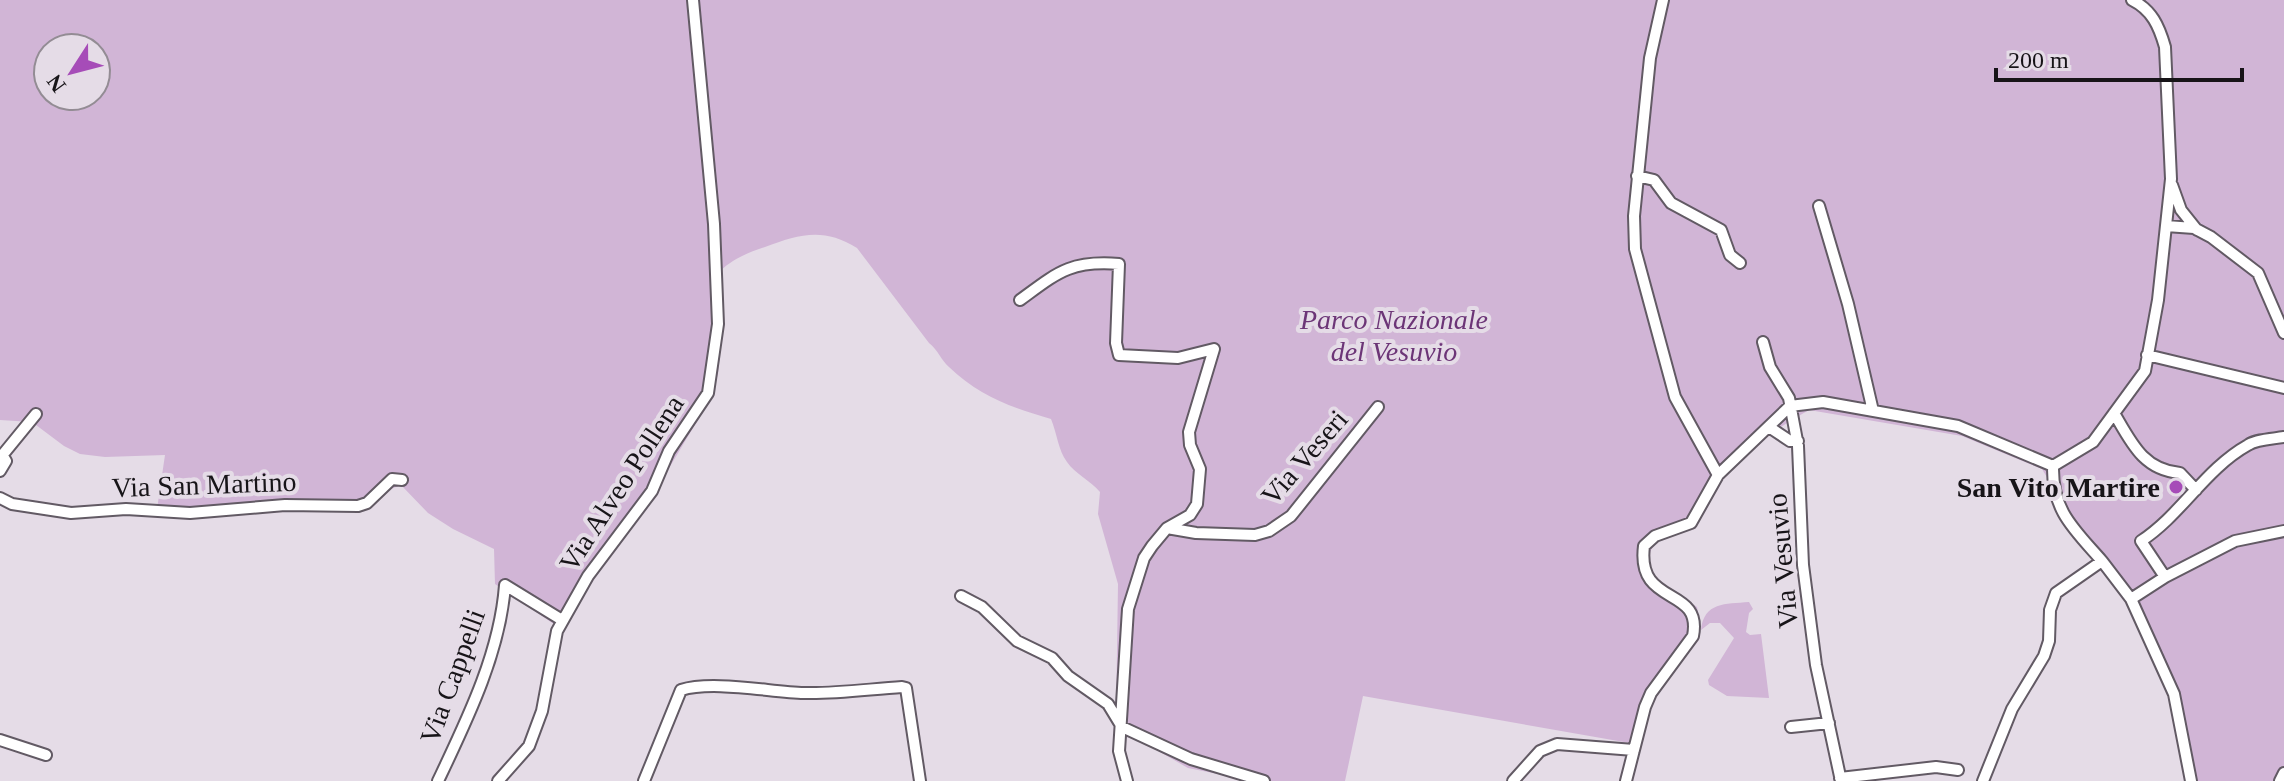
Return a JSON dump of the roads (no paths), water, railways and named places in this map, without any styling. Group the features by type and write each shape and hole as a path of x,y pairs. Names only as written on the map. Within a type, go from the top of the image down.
{"street":[{"name":"Via Alveo Pollena","path":"498,781 529,746 542,711 557,631 562,620 588,576 652,491 669,451 708,393 718,324 714,224 693,0"},
{"path":"1663,0 1650,58 1637,176 1635,249 1675,397 1718,475"},
{"path":"2053,466 2093,442 2145,371 2158,300 2171,179 2165,47 2159,26 2144,6 2132,0"},
{"path":"1637,176 1654,180 1671,203 1721,230 1730,255 1740,263"},
{"path":"2171,179 2181,210 2198,231"},
{"path":"1819,206 1848,302 1873,411"},
{"path":"2166,226 2198,231 2211,237 2258,273 2284,333"},
{"path":"1020,300 1060,270 1098,262 1119,264 1116,343 1119,355 1178,358 1214,349 1189,432 1190,445 1200,469 1197,504 1190,515 1167,528 1144,558 1128,609 1119,751 1127,781"},
{"name":"Via Vesuvio","path":"1763,342 1770,367 1784,388 1798,441 1803,565 1816,665 1840,780"},
{"path":"2147,355 2284,388"},
{"path":"1626,781 1651,693 1693,636 1695,624 1686,606 1661,591 1645,575 1642,561 1644,546 1655,536 1691,523 1718,475 1790,406 1823,402 1958,426 2053,466"},
{"name":"Via Veseri","path":"1167,528 1196,533 1255,535 1269,531 1291,516 1378,407"},
{"path":"2114,413 2149,463 2163,471 2180,473 2196,490"},
{"path":"0,471 6,461 1,457 36,414"},
{"path":"1769,427 1790,441 1798,441"},
{"path":"2165,577 2141,541 2174,516 2196,490 2250,443 2284,437"},
{"path":"2053,466 2053,489 2065,520 2131,599 2174,694 2191,781"},
{"name":"Via San Martino","path":"0,498 12,504 71,513 126,509 190,513 285,505 358,506 367,503 392,479 402,480"},
{"path":"2131,599 2165,577 2235,541 2284,531"},
{"path":"1983,781 2012,709 2044,656 2049,641 2050,610 2056,593 2102,561"},
{"name":"Via Cappelli","path":"438,781 463,726 502,620 505,585 562,620"},
{"path":"961,596 982,607 1017,641 1052,658 1068,676 1108,704 1122,727 1191,759 1264,781"},
{"path":"644,781 681,690 711,687 806,693 902,687 906,688 920,781"},
{"path":"1791,727 1829,723"},
{"path":"0,740 46,755"},
{"path":"1513,781 1535,756 1552,745 1567,743 1634,750"},
{"path":"1840,780 1936,767 1958,770"},
{"path":"2280,781 2284,773"}],"place":[{"name":"San Vito Martire","path":"2176,487"}],"park label":[{"name":"Parco Nazionale del Vesuvio","path":"1394,335"}]}
